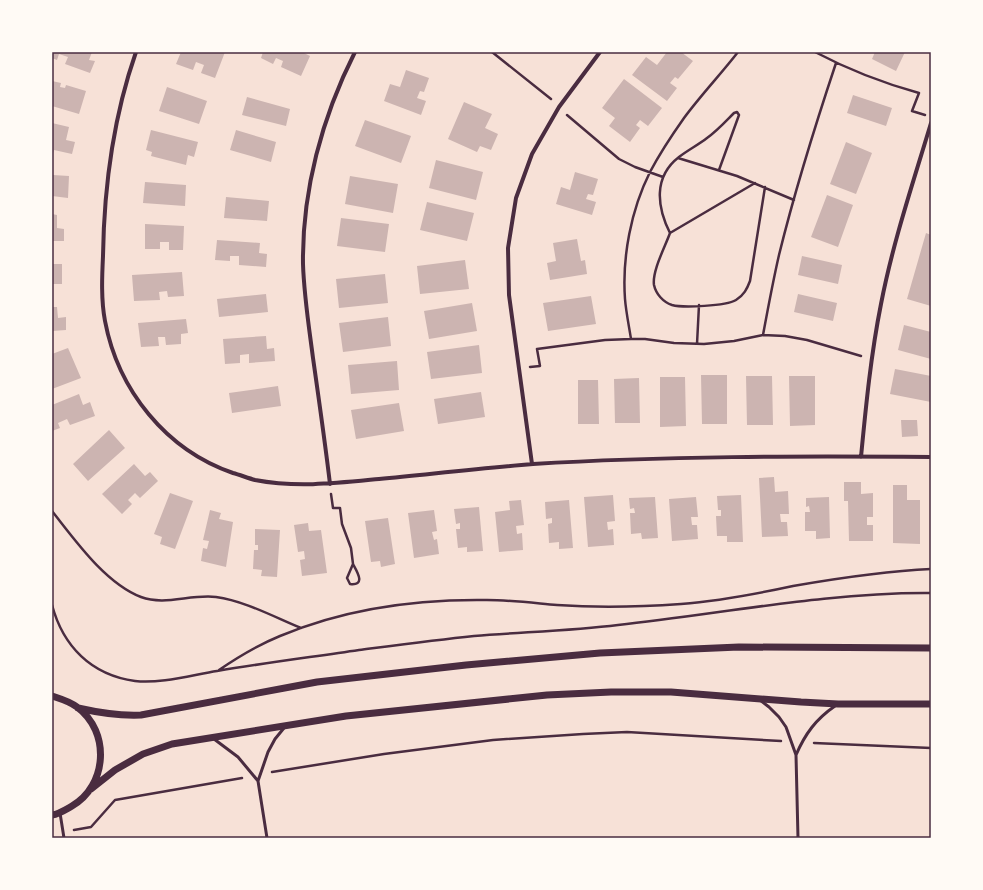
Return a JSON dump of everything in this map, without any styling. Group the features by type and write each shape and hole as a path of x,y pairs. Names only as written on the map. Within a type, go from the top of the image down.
{"street":[{"path":"136,52 129,73 113,141 104,211 102,281 104,320 114,357 131,392 155,423 184,448 217,467 253,479 290,484 330,484 532,464 653,459 861,457 931,458"},
{"path":"330,484 307,313 303,265 305,217 313,170 325,124 341,79 355,52"},
{"path":"532,464 509,295 508,248 516,198 532,154 559,108 600,52"},
{"path":"861,457 871,358 881,303 895,242 931,123"},
{"path":"78,708 120,716 141,715 317,682 466,665 600,653 739,647 931,648"},
{"path":"52,815 60,813 81,801 91,789 115,770 143,754 172,744 346,716 547,695 611,692 671,692 838,704 931,704"},
{"path":"52,696 66,700 78,708 91,721 98,737 101,755 99,773 91,789"}],"lane":[{"path":"759,699 779,716 786,727 796,755 798,838"},
{"path":"796,755 801,742 816,720 838,704"},
{"path":"267,838 258,781 268,752 275,738 285,726"},
{"path":"212,738 238,757 258,781"},
{"path":"60,813 64,838"}],"path":[{"path":"492,52 548,97 612,154 635,166 663,177"},
{"path":"630,339 625,299 625,266 630,234 638,203 650,172 666,144 685,117 738,52"},
{"path":"816,52 836,63 894,86 919,93 912,111 931,117"},
{"path":"763,335 779,255 803,165 836,63"},
{"path":"670,233 661,212 659,200 663,177 669,167 678,158 708,137 734,112 737,112 739,115 719,170"},
{"path":"678,158 719,170 755,183 794,200"},
{"path":"755,183 670,233 655,272 654,279 657,293 662,299 674,305 699,306 726,304 742,296 750,281 765,187"},
{"path":"697,344 699,306"},
{"path":"519,368 540,366 537,349 605,340 630,339 697,344 734,341 763,335 786,336 807,340 871,358"},
{"path":"330,484 333,508 340,508 342,524 351,548 353,564 360,576 360,580 357,583 350,584 347,578 353,564"},
{"path":"52,511 104,572 128,590 141,597 155,600 170,600 193,597 216,597 246,605 302,628"},
{"path":"217,671 258,647 302,628 349,614 418,603 453,600 488,600 596,607 699,603 747,596 848,577 908,570 931,569"},
{"path":"52,604 56,619 65,638 78,655 96,668 115,677 136,681 157,681 374,648 457,638 616,626 850,596 931,593"},
{"path":"260,774 384,754 493,740 583,734 635,733 744,738 792,742"},
{"path":"801,742 931,748"},
{"path":"63,832 91,827 115,800 254,776"}],"building":[{"path":"52,52 92,52 89,60 95,61 90,73 65,64 68,57 59,54 57,60 52,58"},
{"path":"181,52 225,52 215,78 201,73 204,65 196,62 193,70 176,64"},
{"path":"263,52 302,52 310,56 301,76 281,67 283,61 276,58 273,64 261,58"},
{"path":"667,52 681,52 693,61 678,79 675,77 670,83 677,88 667,101 632,75 646,57 657,65"},
{"path":"875,52 905,52 896,71 872,59"},
{"path":"406,70 429,78 424,92 420,91 417,98 426,101 421,115 384,101 390,84 400,87"},
{"path":"624,79 662,108 648,126 640,120 636,125 640,128 630,142 609,126 615,118 602,108"},
{"path":"52,81 61,83 60,87 65,88 66,85 86,91 79,114 52,106"},
{"path":"167,87 207,101 199,124 159,111"},
{"path":"853,95 892,108 886,126 847,113"},
{"path":"247,97 290,109 286,126 242,115"},
{"path":"464,102 492,114 485,128 498,134 491,150 480,146 477,152 448,139"},
{"path":"365,120 411,136 401,163 355,146"},
{"path":"52,123 69,127 66,140 75,142 72,154 54,150 52,157"},
{"path":"151,130 198,142 194,157 188,155 186,165 151,156 152,152 146,150"},
{"path":"236,130 276,142 271,162 230,150"},
{"path":"846,142 872,153 856,194 830,184"},
{"path":"436,160 483,172 476,200 429,188"},
{"path":"575,172 598,179 593,195 588,194 586,199 596,202 592,215 556,204 561,187 570,190"},
{"path":"53,175 69,176 68,198 52,196"},
{"path":"350,176 398,184 393,213 345,204"},
{"path":"145,182 186,185 185,206 143,203"},
{"path":"827,195 853,205 838,247 811,237"},
{"path":"226,197 269,201 267,221 224,218"},
{"path":"427,202 474,213 467,241 420,230"},
{"path":"52,214 57,215 57,228 64,229 64,241 52,241"},
{"path":"341,218 389,224 385,252 337,246"},
{"path":"145,224 184,226 183,250 169,250 169,242 160,242 160,249 145,249"},
{"path":"926,233 931,235 931,306 907,299"},
{"path":"577,239 581,261 585,260 587,274 550,280 547,263 556,261 553,243"},
{"path":"217,240 260,243 259,253 267,254 266,267 239,265 239,256 230,256 230,261 215,260"},
{"path":"802,256 842,265 838,284 798,275"},
{"path":"465,260 469,289 420,294 417,266"},
{"path":"52,264 62,264 62,284 52,284"},
{"path":"182,272 184,296 168,297 167,291 159,292 160,300 134,301 132,275"},
{"path":"385,274 388,303 339,308 336,279"},
{"path":"266,294 268,312 219,317 217,299"},
{"path":"798,294 837,303 833,321 794,312"},
{"path":"591,296 596,324 548,331 543,303"},
{"path":"472,303 477,331 429,339 424,311"},
{"path":"52,307 57,307 58,318 66,317 66,330 52,331"},
{"path":"388,317 391,346 343,352 339,323"},
{"path":"186,319 188,333 181,334 181,344 166,345 165,337 158,337 159,346 141,347 138,323"},
{"path":"904,325 931,332 931,359 898,350"},
{"path":"266,336 267,349 274,348 275,361 249,363 249,354 240,355 240,363 225,364 223,339"},
{"path":"479,345 482,373 431,379 427,352"},
{"path":"68,348 81,378 52,389 52,354"},
{"path":"397,361 399,390 351,394 348,365"},
{"path":"895,369 931,376 931,402 890,394"},
{"path":"701,375 727,375 727,424 702,424"},
{"path":"746,376 772,376 773,425 747,425"},
{"path":"789,376 815,376 815,425 790,426"},
{"path":"660,377 685,377 686,426 660,427"},
{"path":"639,378 640,423 615,423 614,379"},
{"path":"578,380 598,380 599,424 578,424"},
{"path":"278,386 281,406 232,413 229,393"},
{"path":"481,392 485,417 438,424 434,399"},
{"path":"79,394 83,405 90,402 95,416 70,425 67,419 58,423 60,428 52,431 52,405"},
{"path":"399,403 404,431 356,439 351,410"},
{"path":"901,420 917,420 918,436 902,437"},
{"path":"109,430 125,448 88,481 73,464"},
{"path":"134,464 145,476 150,472 158,481 140,498 135,493 128,500 132,504 122,514 102,494"},
{"path":"774,477 775,492 788,491 789,514 780,514 781,522 787,522 788,536 762,537 759,478"},
{"path":"844,482 861,482 861,494 873,493 873,517 867,517 867,525 873,525 873,541 849,541 848,501 844,501"},
{"path":"893,485 907,485 907,500 920,500 920,544 893,543"},
{"path":"170,493 193,501 175,549 160,544 162,537 154,534"},
{"path":"613,495 615,521 607,522 608,530 613,529 614,545 588,547 584,497"},
{"path":"741,495 743,542 727,542 727,536 717,536 716,516 721,516 721,510 718,510 717,496"},
{"path":"655,497 658,538 642,539 641,533 631,534 630,513 635,513 634,508 630,509 629,498"},
{"path":"696,497 698,517 691,517 692,525 697,525 698,539 672,541 669,499"},
{"path":"829,497 830,538 816,539 816,531 805,531 805,512 810,512 809,506 806,507 806,498"},
{"path":"521,500 524,525 516,526 517,534 522,533 523,550 499,552 495,512 510,510 509,501"},
{"path":"569,500 573,548 559,549 559,542 549,543 548,524 552,523 552,518 546,519 545,502"},
{"path":"479,507 483,551 467,552 467,547 458,548 456,529 460,529 460,523 456,524 454,509"},
{"path":"210,510 221,513 219,519 233,522 226,567 201,561 203,548 207,549 209,541 203,540"},
{"path":"434,510 437,531 432,532 434,540 437,539 439,554 414,558 408,513"},
{"path":"388,518 395,564 381,567 380,561 371,562 365,521"},
{"path":"308,523 309,531 321,530 327,573 302,576 300,560 305,559 304,551 298,552 294,525"},
{"path":"255,529 280,530 277,577 261,576 262,570 253,569 254,550 258,550 258,545 255,545"}]}
